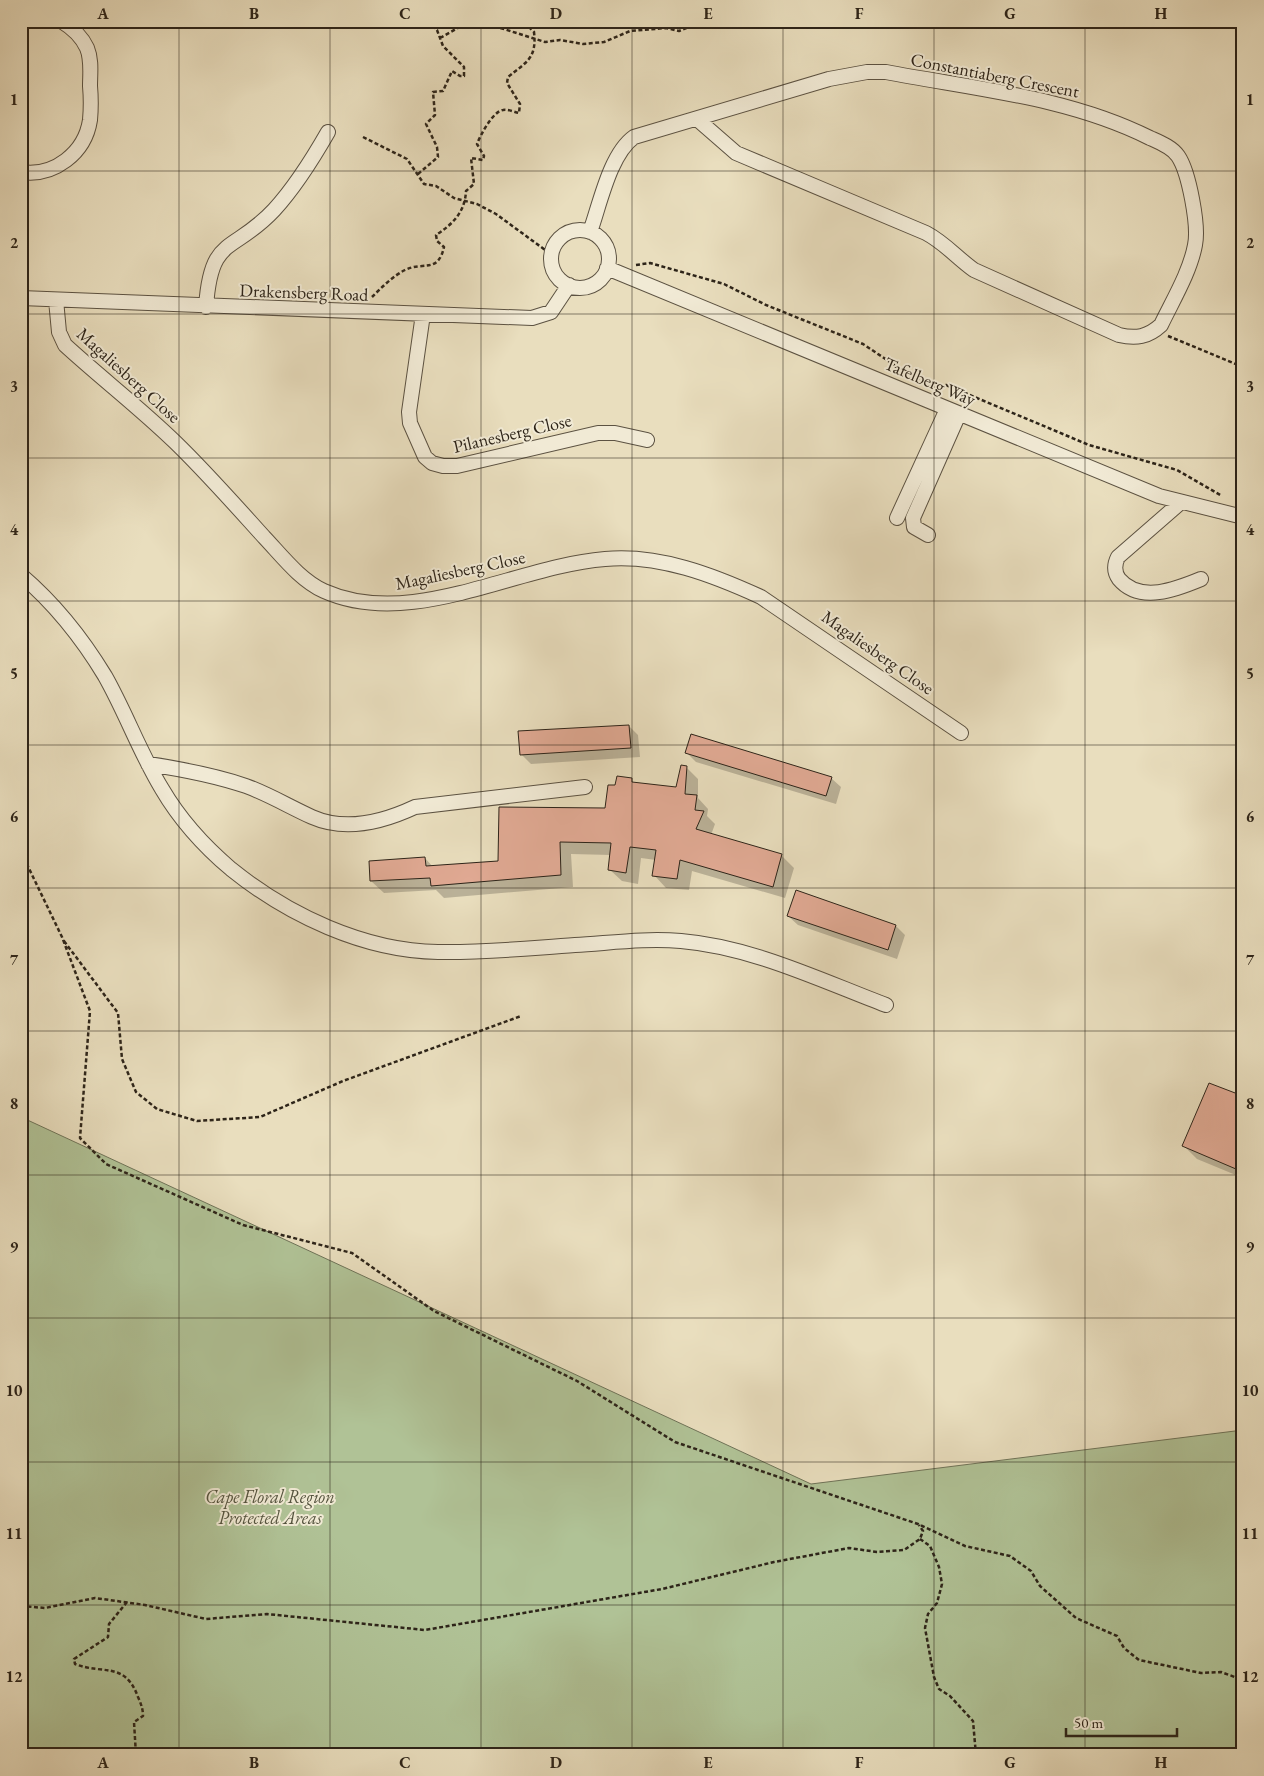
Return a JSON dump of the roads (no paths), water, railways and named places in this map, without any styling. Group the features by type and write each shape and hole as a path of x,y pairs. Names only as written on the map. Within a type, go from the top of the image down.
{"street":[{"path":"21,172 41,173 70,158 83,141 90,122 90,64 87,49 79,35 61,21"},
{"name":"Constantiaberg Crescent","path":"590,232 612,167 626,142 634,137 829,79 867,72 886,72 1054,102 1131,128 1165,145 1178,155 1188,182 1196,242 1192,257 1162,325 1154,332 1134,338 1120,335 974,270 961,261 941,241 926,233 736,153 697,119"},
{"path":"206,307 209,275 220,252 272,212 306,172 328,132"},
{"path":"582,230 590,232 598,236 608,250 607,268 603,276 588,286 569,285 556,274 552,266 552,255 558,240 564,235 582,230"},
{"name":"Tafelberg Way","path":"607,268 1183,504 1227,506 1243,517"},
{"name":"Drakensberg Road","path":"21,298 498,318 540,317 551,312 569,285"},
{"name":"Magaliesberg Close","path":"56,300 59,332 65,345 176,442 306,580 322,590 347,600 383,605 428,599 566,566 605,559 667,563 725,581 761,597 846,652 962,733"},
{"name":"Pilanesberg Close","path":"423,314 409,412 413,434 425,457 432,463 443,466 457,466 598,433 615,432 647,440"},
{"path":"897,518 953,411"},
{"path":"928,535 914,526 913,518 953,411"},
{"path":"1183,504 1118,557 1115,569 1116,575 1128,588 1151,593 1180,588 1201,579"},
{"path":"21,575 71,625 105,677 163,792 191,828 230,868 293,910 358,938 392,946 436,952 579,945 618,941 678,940 717,945 744,952 886,1005"},
{"path":"148,764 188,770 246,786 314,818 344,825 370,823 396,816 415,807 585,787"}],"park label":[{"name":"Cape Floral Region Protected Areas","path":"270,1506"}]}
